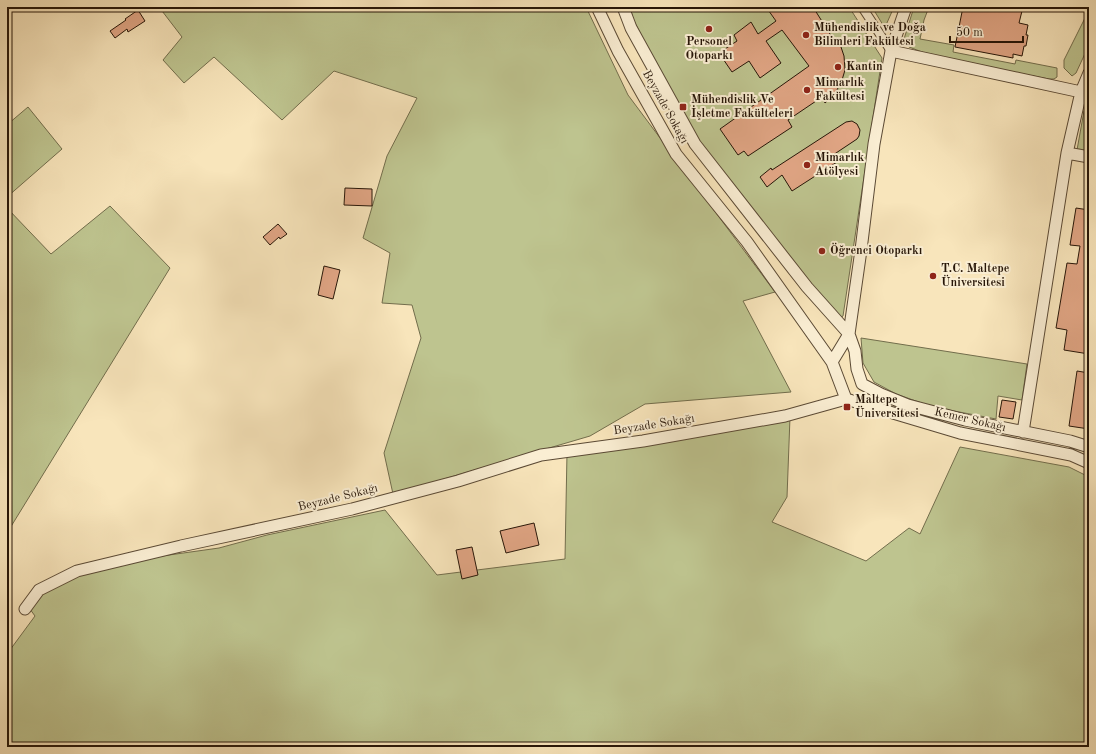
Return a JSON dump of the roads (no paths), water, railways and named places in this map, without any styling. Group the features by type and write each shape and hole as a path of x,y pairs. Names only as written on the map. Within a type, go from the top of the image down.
{"street":[{"name":"Beyzade Sokağı","path":"25,609 39,590 77,571 181,546 352,509 458,481 541,455 643,441 785,416 846,400 832,362 747,242 676,154 618,51 597,7"},
{"path":"623,7 631,28 695,144 807,287 849,334 855,351 857,368 862,384 881,394 908,405 965,420 1064,440 1089,447"},
{"path":"862,7 891,51 1081,92"},
{"path":"832,362 849,334 874,144 891,51 906,7"},
{"path":"1023,432 1067,153 1081,92 1089,73"},
{"path":"1067,153 1089,157"},
{"name":"Kemer Sokağı","path":"846,400 960,433 1071,455 1089,463"}],"place":[{"name":"Personel Otoparkı","path":"709,29"},
{"name":"Mühendislik ve Doğa Bilimleri Fakültesi","path":"806,35"},
{"name":"Kantin","path":"838,67"},
{"name":"Mimarlık Fakültesi","path":"807,90"},
{"name":"Mühendislik Ve İşletme Fakülteleri","path":"683,107"},
{"name":"Mimarlık Atölyesi","path":"807,165"},
{"name":"Öğrenci Otoparkı","path":"822,251"},
{"name":"T.C. Maltepe Üniversitesi","path":"933,276"},
{"name":"Maltepe Üniversitesi","path":"847,407"}]}
